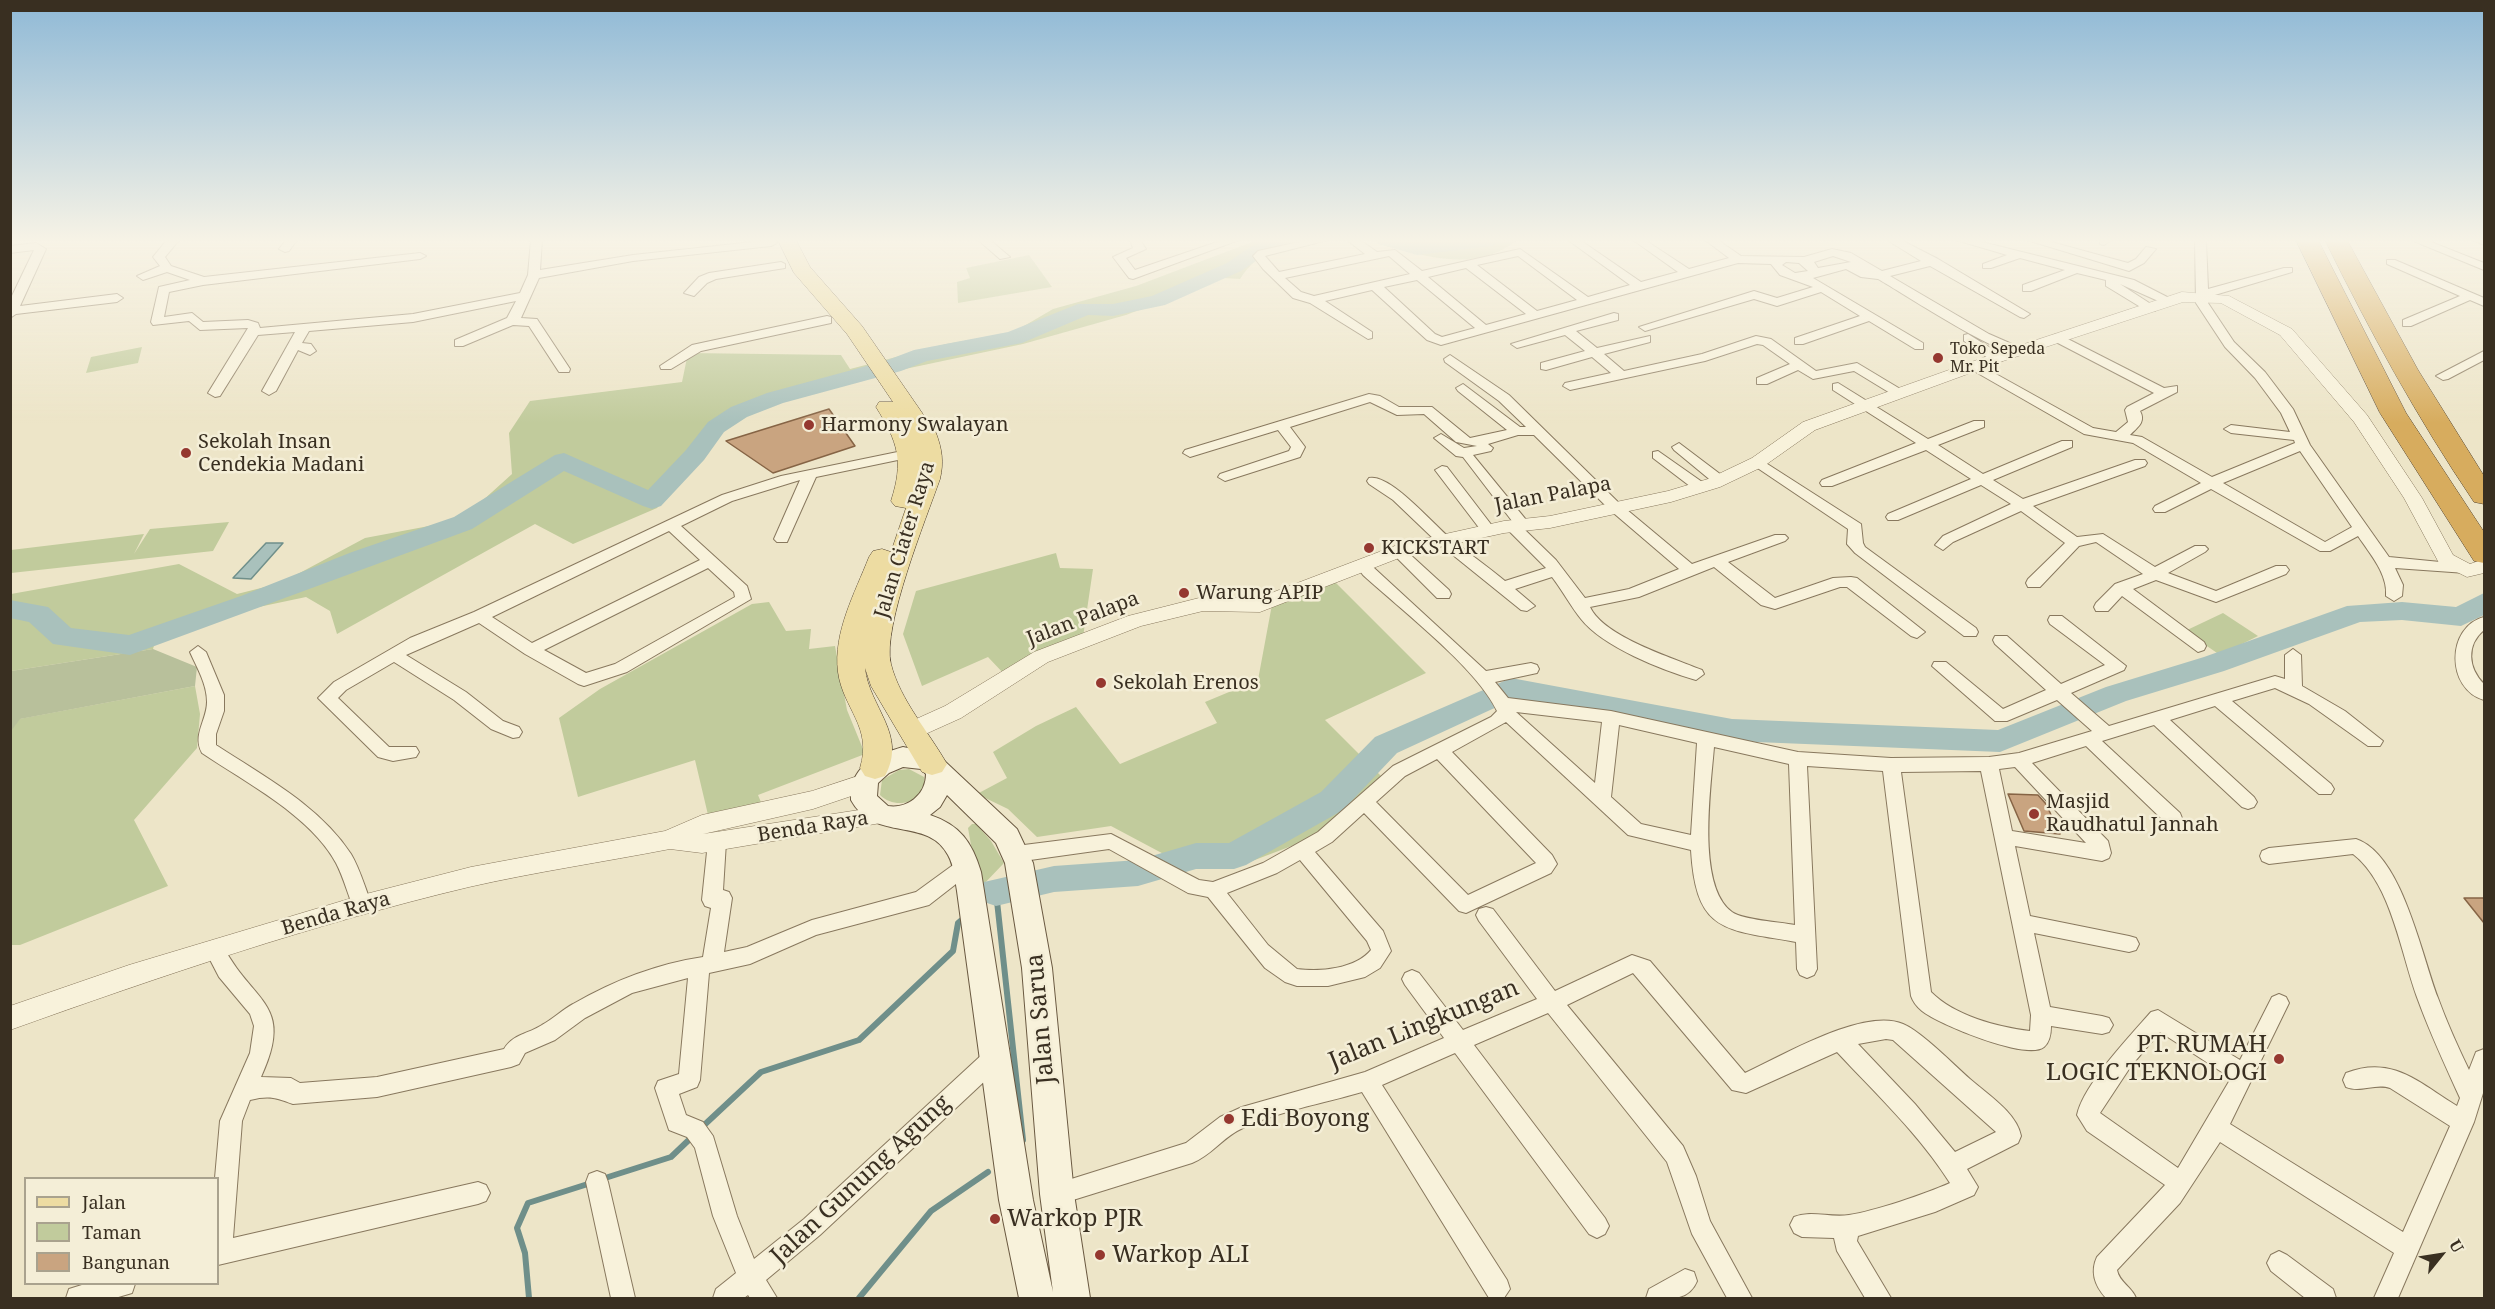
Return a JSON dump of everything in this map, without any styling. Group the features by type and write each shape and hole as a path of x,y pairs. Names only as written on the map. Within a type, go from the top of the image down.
{"highway":[{"path":"2337,301 2393,413 2477,558"},
{"path":"2366,301 2430,415 2484,496"}],"main road":[{"name":"Jalan Ciater Raya","path":"811,301 925,432 933,462 878,627 877,662 885,686 935,768"},
{"name":"Jalan Ciater Raya","path":"830,301 846,319 912,453 912,470 905,495 851,647 852,674 862,705 876,730 873,766"},
{"path":"913,730 873,766 862,792 868,807 891,816 929,824 947,835 963,851 969,878 1016,1200 1037,1299"},
{"path":"873,766 903,757 923,759 935,768 941,780 935,798 918,811 891,816"},
{"name":"Jalan Sarua","path":"935,768 998,826 1017,859 1028,904 1037,968 1057,1194 1072,1299"}],"street":[{"path":"12,308 85,301"},
{"path":"161,301 157,322 192,317 200,326 248,324 254,326 254,332 215,393"},
{"path":"254,332 413,318 498,301"},
{"path":"491,329 515,301"},
{"path":"511,321 518,301"},
{"path":"1316,301 1368,335"},
{"path":"1392,301 1436,340 1441,341 1586,301"},
{"path":"1451,301 1484,329"},
{"path":"1517,301 1534,314"},
{"path":"1546,366 1594,352 1737,301"},
{"path":"1847,301 1919,346"},
{"path":"1913,301 1997,358"},
{"path":"1921,301 1990,340 2016,351"},
{"path":"2002,301 2024,314"},
{"path":"2141,301 2151,308"},
{"path":"2202,301 2217,327 2260,375 2288,412 2302,441 2384,562 2395,585 2394,596"},
{"path":"2230,301 2286,332 2347,400 2394,466 2446,559 2477,558"},
{"path":"2407,324 2459,301"},
{"name":"Jalan Palapa","path":"913,730 953,712 1041,657 1085,639 1184,607 1203,604 1265,604 1398,551 1488,530 1550,522 1700,487 1758,462 1809,426 2016,351 2169,302"},
{"path":"1799,341 1871,316"},
{"path":"1516,344 1614,317"},
{"path":"666,366 697,348 748,339 827,320"},
{"path":"459,343 511,321 533,322 564,369"},
{"path":"269,391 304,328"},
{"path":"1567,330 1620,374"},
{"path":"2058,338 2168,391 2132,410 2136,417 2134,423 2120,436"},
{"path":"1570,386 1705,357 1756,340 1767,342 1807,372 1821,376 1847,367 1896,394"},
{"path":"1977,344 1990,340"},
{"path":"294,346 307,347 310,351"},
{"path":"2443,376 2484,355"},
{"path":"1450,359 1504,398 1615,507 1683,566 1692,570"},
{"path":"1762,381 1771,375 1798,366"},
{"path":"1972,367 2089,431 2137,441 2325,548 2361,528"},
{"path":"1838,387 1865,407 2022,505 2074,542"},
{"path":"1463,388 1517,432"},
{"path":"1190,453 1369,398 1381,401 1397,411 1427,410 1461,439 1469,442 1484,441 1517,432 1541,433"},
{"path":"1827,483 1979,424"},
{"path":"1225,477 1295,454 1298,447 1281,425"},
{"path":"2231,429 2302,441"},
{"path":"1442,438 1465,453 1541,433"},
{"path":"2160,509 2302,441"},
{"path":"1893,517 2067,444"},
{"path":"1679,447 1719,480"},
{"path":"410,752 393,754 384,752 327,699 340,686 436,633 480,616 670,524 752,488 912,453"},
{"path":"1658,455 1700,487"},
{"path":"1468,458 1517,525 1556,570 1581,604 1582,612 1594,624 1637,649 1696,674"},
{"path":"1758,462 1780,475 1813,501 1822,504 1856,527 1855,544 1860,550 1970,632"},
{"path":"1943,545 1948,539 2022,505 2140,463"},
{"path":"1442,470 1488,530"},
{"path":"782,539 809,476"},
{"path":"1374,481 1398,497 1443,540 1527,606"},
{"path":"480,616 531,650 584,680 621,668 743,599 741,591 670,524"},
{"path":"2034,583 2074,542 2098,537 2155,574 2217,597 2281,570"},
{"path":"1581,604 1633,593 1780,538"},
{"path":"2102,607 2121,588 2155,574 2200,549"},
{"path":"1398,551 1443,594"},
{"path":"2384,562 2477,558"},
{"path":"531,650 710,561"},
{"path":"1716,561 1770,603 1775,604 1839,582 1851,582 1917,632"},
{"path":"1368,570 1484,680 1505,706 1635,830 1699,844"},
{"path":"1503,587 1556,570"},
{"path":"2121,588 2198,646"},
{"path":"1940,666 2001,717 2065,699 2118,666 2056,620"},
{"path":"2483,691 2469,677 2462,651 2468,634 2484,622"},
{"path":"2001,640 2065,699 2174,818"},
{"path":"198,652 214,684 216,696 215,712 207,734 208,748 294,806 329,838 345,861 362,905"},
{"path":"394,655 460,696 497,725 513,732"},
{"path":"2294,655 2294,688"},
{"path":"1484,680 1532,669"},
{"path":"1505,706 1611,717 1798,759 1891,765 1989,764 2019,760 2095,732 2158,719 2275,682 2294,688 2319,701 2374,741"},
{"path":"2219,700 2325,789"},
{"path":"1017,859 1111,841 1195,887 1214,890 1270,868 1325,837 1399,771 1438,749 1497,721 1505,706"},
{"path":"1602,800 1611,717"},
{"path":"2158,719 2248,802"},
{"path":"1706,738 1699,844 1705,887 1724,919 1800,936 1805,935"},
{"path":"1364,802 1466,905 1544,868 1547,864 1545,860 1438,749"},
{"path":"1798,759 1807,969"},
{"path":"2006,837 2098,855 2103,850 2019,760"},
{"path":"1891,765 1921,996 1935,1008 1968,1024 2027,1041 2039,1039 2041,1015 2006,837 1989,764"},
{"name":"Benda Raya","path":"10,1018 107,983 362,905 471,877 670,840 702,824 823,798 873,766"},
{"name":"Benda Raya","path":"670,840 702,844 891,816"},
{"path":"717,842 712,900 722,898 705,965 689,1080 666,1088 677,1123 700,1137 725,1216 758,1289"},
{"path":"2269,856 2356,846 2376,861 2412,944 2427,998 2471,1097"},
{"path":"1214,890 1274,965 1294,977 1325,977 1362,970 1374,964 1381,951 1376,937 1302,850"},
{"path":"243,1092 262,1087 291,1088 292,1094 377,1087 511,1057 517,1046 548,1033 578,1012 625,987 773,947 812,928 922,899 969,878"},
{"path":"1486,915 1552,1002 1675,1154 1685,1176 1700,1226 1740,1299"},
{"path":"2023,923 2129,944"},
{"path":"215,950 226,972 261,1014 265,1032 261,1050 234,1109 228,1139 219,1253 478,1192"},
{"name":"Jalan Lingkungan","path":"1057,1194 1192,1152 1228,1124 1250,1114 1367,1081 1552,1002 1632,964 1643,967 1740,1083 1746,1083 1841,1041"},
{"path":"1412,979 1597,1226"},
{"path":"2124,1299 2111,1288 2104,1275 2105,1264 2143,1228 2181,1183 2244,1074 2279,1003"},
{"path":"2041,1015 2102,1025"},
{"path":"2181,1183 2096,1124 2088,1115 2089,1110 2123,1059 2158,1019 2244,1074"},
{"path":"1802,1225 1848,1227 1935,1201 1966,1187 1955,1169 1931,1140 1841,1041 1865,1030 1888,1027 1894,1029 1981,1102 2009,1130 2010,1136 1962,1160"},
{"name":"Jalan Gunung Agung","path":"725,1299 758,1289 994,1058"},
{"path":"2386,1299 2406,1247 2463,1122 2484,1059"},
{"path":"2354,1080 2380,1075 2397,1081 2463,1122"},
{"path":"1367,1081 1498,1289"},
{"path":"2214,1126 2406,1247"},
{"path":"597,1182 623,1299"},
{"path":"1848,1227 1845,1242 1879,1299"},
{"path":"2278,1263 2324,1299"},
{"path":"1660,1298 1685,1281"},
{"path":"78,1299 120,1285"}],"green space":[{"path":"1082,301 1163,301 1126,315 1023,344 905,369 768,406 733,423 713,440 657,508 573,544 535,524 337,634 330,611 306,597 159,628 153,649 11,671 11,594 179,564 237,594 281,583 365,538 461,520 512,474 509,433 530,401 682,382 688,353 841,355 850,369 946,344 1012,333 1053,309"},
{"path":"142,347 138,363 86,373 91,357"},
{"path":"229,522 213,551 11,573 11,550 144,534 134,554 150,529"},
{"path":"1056,553 1060,568 1093,569 1083,637 1005,675 988,657 922,686 903,634 916,591"},
{"path":"1332,579 1426,673 1325,720 1386,781 1352,823 1239,866 1173,859 1111,826 1037,837 1008,809 977,794 1007,778 993,752 1036,726 1076,707 1120,764 1217,723 1205,702 1258,680 1273,599"},
{"path":"769,602 786,631 811,629 809,649 835,646 847,710 865,754 758,795 763,807 709,819 695,760 578,797 559,718 600,689 752,604"},
{"path":"2223,613 2258,636 2220,655 2185,631"},
{"path":"153,649 197,667 195,686 20,719 11,731 11,671"},
{"path":"195,686 200,714 197,748 134,820 168,886 20,945 11,945 10,731 19,719"},
{"path":"909,769 924,777 924,786 916,798 902,803 887,800 880,795 882,780 899,770"},
{"path":"976,824 991,841 1004,863 982,886 978,885 968,828"}],"water":[{"path":"266,543 283,543 251,579 233,578"}],"building":[{"name":"Harmony Swalayan","path":"829,409 855,446 773,473 726,441"},
{"name":"Masjid Raudhatul Jannah","path":"2008,794 2038,795 2046,804 2060,834 2024,831"},
{"path":"2464,898 2484,898 2484,923"}],"waterway":[{"path":"10,609 38,614 63,637 130,645 251,602 361,558 463,523 564,460 587,474 652,501 695,455 716,427 739,412 775,398 893,366 922,355 1014,338 1085,308 1113,310 1158,301"},
{"path":"996,892 1054,879 1138,873 1196,856 1234,856 1332,801 1386,745 1511,688 1732,730 2000,741 2116,694 2214,664 2357,613 2402,611 2461,617 2484,602"},
{"path":"982,903 996,892 1023,1140"},
{"path":"701,1128 761,1072 859,1040 953,951 958,923 964,918"},
{"path":"602,1179 671,1157 693,1136"},
{"path":"859,1298 931,1211 988,1172"},
{"path":"529,1298 525,1253 517,1228 528,1203 591,1183"}],"place":[{"name":"Toko Sepeda Mr. Pit","path":"1938,358"},
{"name":"Harmony Swalayan","path":"809,425"},
{"name":"Sekolah Insan Cendekia Madani","path":"186,453"},
{"name":"KICKSTART","path":"1369,548"},
{"name":"Warung APIP","path":"1184,593"},
{"name":"Sekolah Erenos","path":"1101,683"},
{"name":"Masjid Raudhatul Jannah","path":"2034,814"},
{"name":"PT. RUMAH LOGIC TEKNOLOGI","path":"2279,1059"},
{"name":"Edi Boyong","path":"1229,1119"},
{"name":"Warkop PJR","path":"995,1219"},
{"name":"Warkop ALI","path":"1100,1255"}]}
